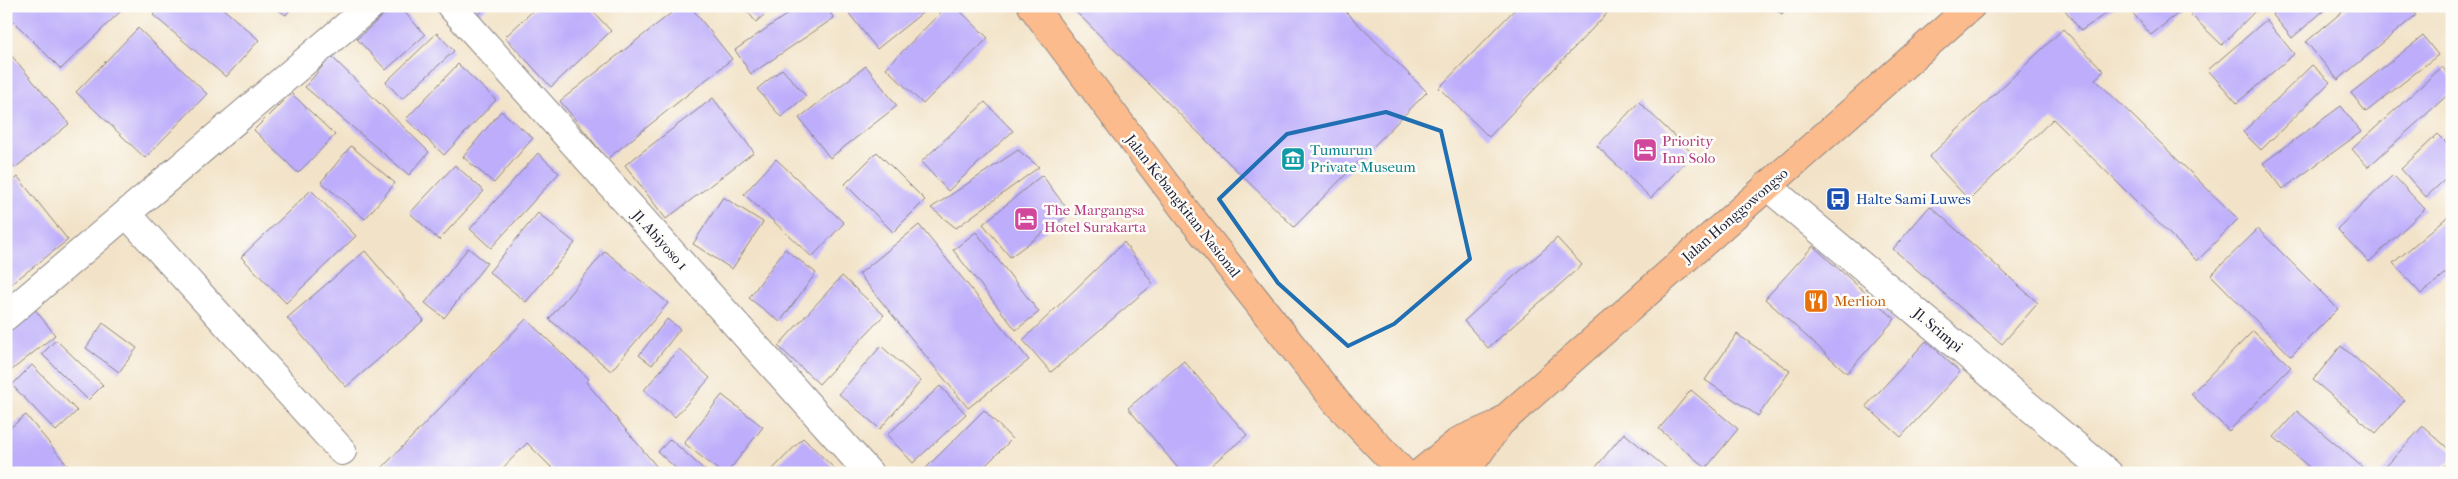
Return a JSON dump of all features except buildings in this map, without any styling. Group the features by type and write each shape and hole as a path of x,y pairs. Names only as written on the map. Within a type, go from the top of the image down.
{"main road":[{"name":"Jalan Kebangkitan Nasional","path":"1032,6 1185,210 1337,403 1404,473"},
{"name":"Jalan Honggowongso","path":"1461,473 1475,458 1500,423 1971,6"},
{"name":"Jalan Kebangkitan Nasional","path":"1337,403 1379,473"},
{"name":"Jalan Honggowongso","path":"1420,473 1459,442 1500,423"}],"street":[{"path":"6,316 370,6"},
{"name":"Jl. Abiyoso 1","path":"451,6 869,473"},
{"name":"Jl. Srimpi","path":"1767,186 2108,473"},
{"path":"127,214 342,451"}],"highlighted area":[{"path":"1386,112 1441,131 1470,259 1394,324 1348,346 1278,283 1219,199 1287,134"}],"place":[{"name":"Priority Inn Solo","path":"1645,150"},
{"name":"Tumurun Private Museum","path":"1293,159"},
{"name":"Halte Sami Luwes","path":"1838,199"},
{"name":"The Margangsa Hotel Surakarta","path":"1026,219"},
{"name":"Merlion","path":"1816,301"}]}
